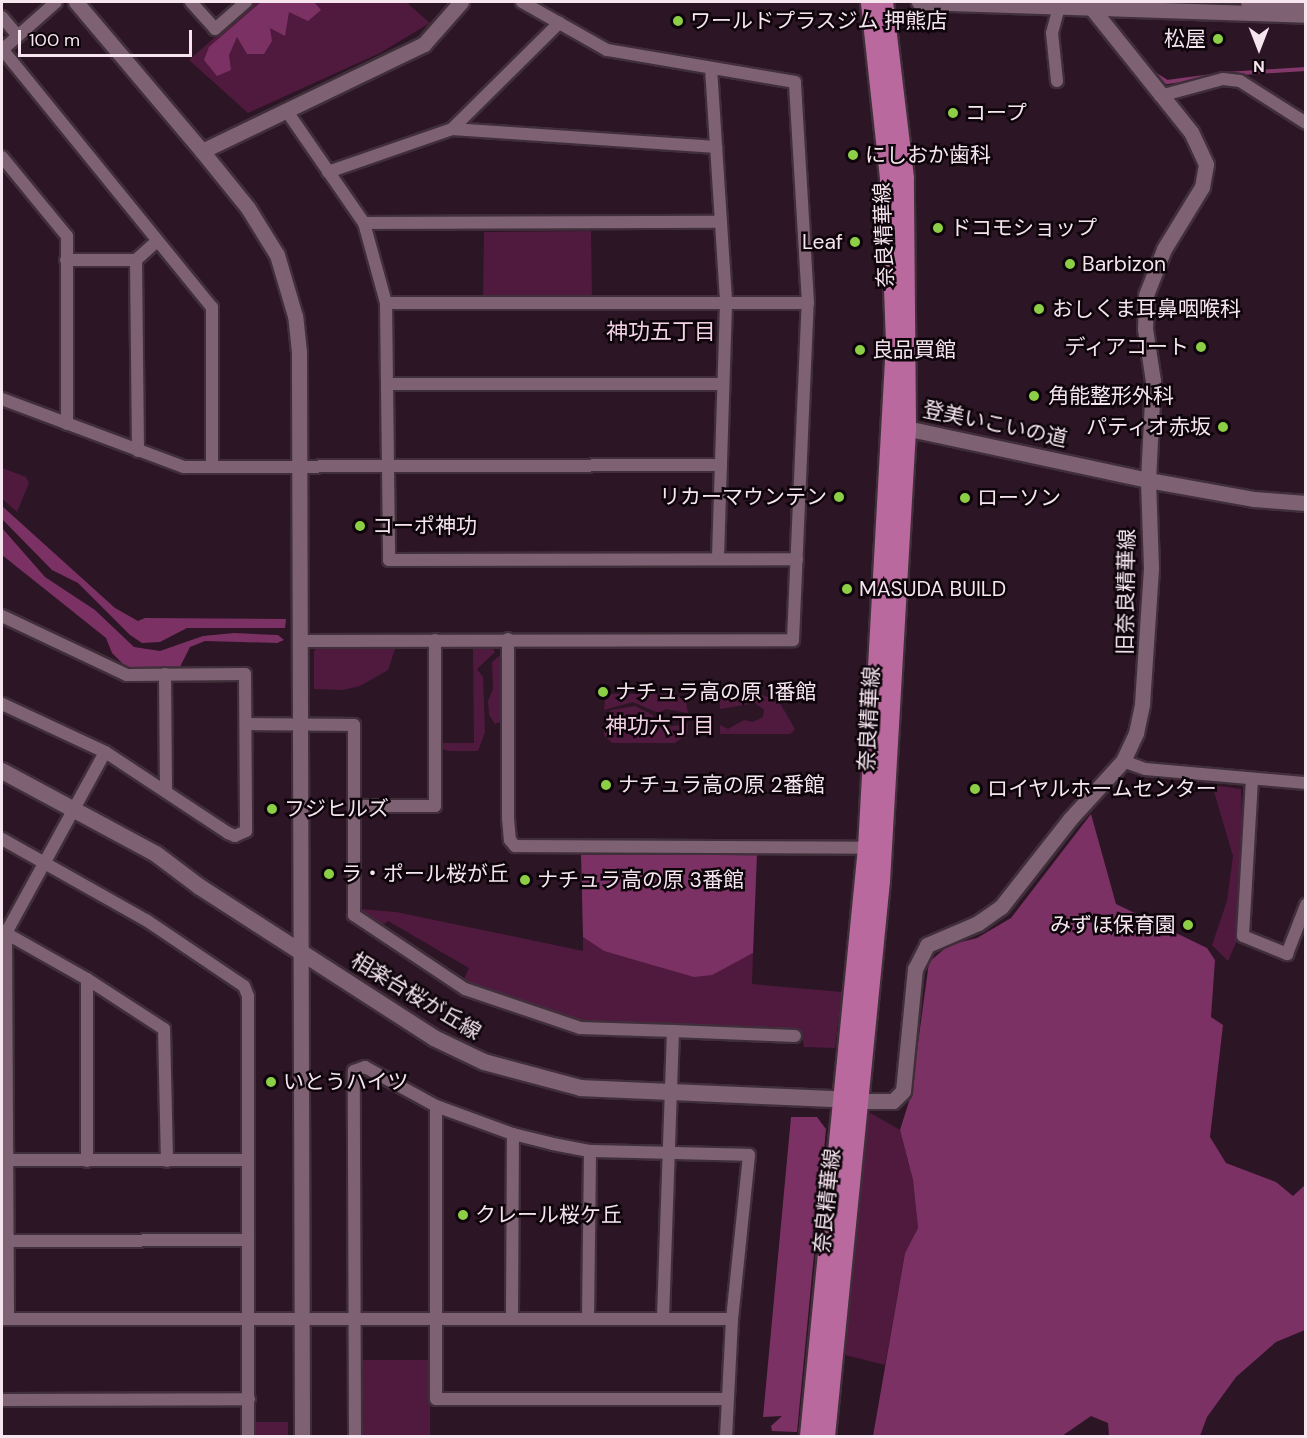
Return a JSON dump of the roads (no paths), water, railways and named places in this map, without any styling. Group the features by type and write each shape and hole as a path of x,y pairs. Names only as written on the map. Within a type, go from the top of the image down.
{"main road":[{"name":"奈良精華線","path":"826,1437 851,1100 880,642 888,425 895,343 889,178 870,2"},
{"name":"奈良精華線","path":"810,1437 890,769 908,426 905,178 884,2"},
{"name":"相楽台桜が丘線","path":"2,771 76,808 156,854 434,1038 484,1062 581,1088 670,1094 851,1100"}],"street":[{"path":"56,2 2,50 212,307 212,467"},
{"path":"76,2 202,151 261,226 277,255 288,287 299,352 302,1437"},
{"path":"191,2 215,30 246,2"},
{"path":"202,151 424,44 461,2"},
{"path":"300,641 793,640 808,303 795,81 608,50 522,2"},
{"path":"918,2 1059,6 1090,4 1305,15"},
{"path":"1248,2 1305,2"},
{"name":"旧奈良精華線","path":"851,1100 893,1101 903,1091 915,969 927,945 984,920 1001,907 1070,819 1123,761 1136,733 1143,693 1151,567 1148,480 1153,381 1145,329 1146,295 1164,249 1202,187 1206,164 1191,132 1160,96 1090,4"},
{"path":"1057,81 1052,33 1059,6"},
{"path":"2,17 17,35"},
{"path":"452,129 559,23"},
{"path":"711,68 726,303 718,559"},
{"path":"1160,96 1223,79 1240,81 1305,123"},
{"path":"286,110 364,223 386,303 389,560 797,559"},
{"path":"328,172 452,129 716,147"},
{"path":"2,157 67,236 67,424"},
{"path":"364,223 721,222"},
{"path":"66,260 136,260 157,241"},
{"path":"136,260 138,451"},
{"path":"386,303 808,303"},
{"path":"387,384 723,384"},
{"path":"2,399 184,467 721,465"},
{"name":"登美いこいの道","path":"888,425 908,426 1148,480 1254,499 1305,503"},
{"path":"2,616 127,675 245,674 246,831 235,836 228,833 105,752 2,704"},
{"path":"508,639 508,818 510,840 514,846 867,848"},
{"path":"354,806 435,807 435,640"},
{"path":"165,674 166,791"},
{"path":"246,724 354,725 354,915 465,989 580,1028 795,1036"},
{"path":"105,752 76,808 4,932 5,1319 732,1318"},
{"path":"1123,761 1144,769 1305,783"},
{"path":"1252,779 1243,936 1287,954 1305,905"},
{"path":"2,839 146,920 244,986 248,996 248,1437"},
{"path":"4,932 87,979 164,1029 167,1161"},
{"path":"87,979 87,1161"},
{"path":"663,1318 673,1031"},
{"path":"355,1437 354,1071 371,1066 436,1106 513,1134 590,1151 749,1155 732,1318 726,1399 726,1437"},
{"path":"436,1106 436,1399 726,1399"},
{"path":"512,1318 513,1134"},
{"path":"588,1318 590,1151"},
{"path":"4,1160 247,1160"},
{"path":"4,1241 248,1240"},
{"path":"2,1400 249,1399"}],"waterway":[{"path":"1106,13 1118,29"},
{"path":"1226,74 1306,69"},
{"path":"1151,72 1167,82 1212,76"}],"place":[{"name":"ワールドプラスジム 押熊店","path":"678,21"},
{"name":"松屋","path":"1218,39"},
{"name":"コープ","path":"953,113"},
{"name":"にしおか歯科","path":"853,155"},
{"name":"ドコモショップ","path":"938,228"},
{"name":"Leaf","path":"855,242"},
{"name":"Barbizon","path":"1070,264"},
{"name":"おしくま耳鼻咽喉科","path":"1039,309"},
{"name":"ディアコート","path":"1201,347"},
{"name":"良品買館","path":"860,350"},
{"name":"角能整形外科","path":"1034,396"},
{"name":"パティオ赤坂","path":"1223,427"},
{"name":"リカーマウンテン","path":"839,497"},
{"name":"ローソン","path":"965,498"},
{"name":"コーポ神功","path":"360,526"},
{"name":"MASUDA BUILD","path":"847,589"},
{"name":"ナチュラ高の原 1番館","path":"603,692"},
{"name":"ナチュラ高の原 2番館","path":"606,785"},
{"name":"ロイヤルホームセンター","path":"975,789"},
{"name":"フジヒルズ","path":"272,809"},
{"name":"ラ・ポール桜が丘","path":"329,874"},
{"name":"ナチュラ高の原 3番館","path":"525,880"},
{"name":"みずほ保育園","path":"1188,925"},
{"name":"いとうハイツ","path":"271,1082"},
{"name":"クレール桜ケ丘","path":"463,1215"}],"district":[{"name":"神功五丁目","path":"661,332"},
{"name":"神功六丁目","path":"660,726"}]}
